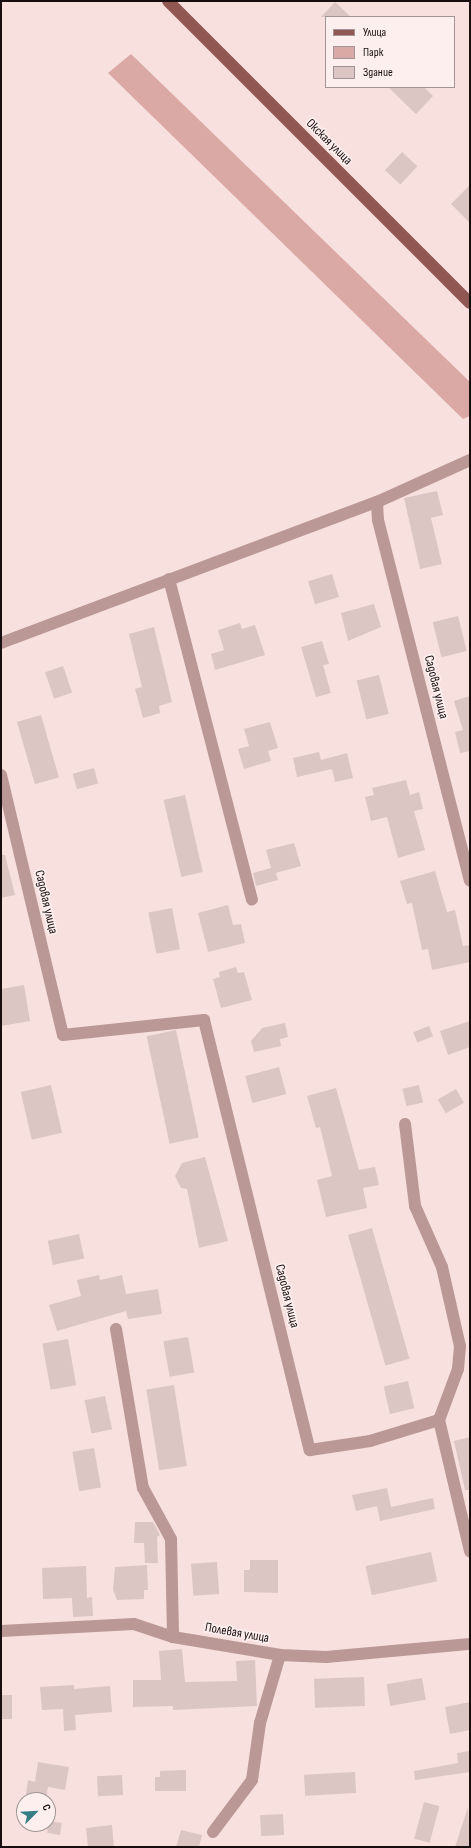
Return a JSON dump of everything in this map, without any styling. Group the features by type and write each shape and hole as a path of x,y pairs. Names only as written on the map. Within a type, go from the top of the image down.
{"main road":[{"name":"Окская улица","path":"168,1 470,303"}],"street":[{"path":"1,643 378,502 470,460"},
{"name":"Садовая улица","path":"378,502 378,520 470,880"},
{"path":"169,579 252,899"},
{"name":"Садовая улица","path":"1,775 63,1035 204,1020 310,1450 370,1440 439,1420"},
{"path":"404,1124 415,1206 442,1267 450,1295 460,1346 458,1369 439,1420 470,1551"},
{"path":"116,1329 143,1488 170,1539 173,1637"},
{"path":"458,1369 470,1367"},
{"name":"Полевая улица","path":"1,1631 134,1624 173,1637 280,1655 326,1657 470,1644"},
{"path":"213,1832 252,1780 260,1723 280,1655"}],"green space":[{"path":"131,54 470,382 470,416 463,419 108,73"}],"building":[{"path":"335,2 350,16 325,16 321,17"},
{"path":"389,88 425,88 433,96 416,114"},
{"path":"402,152 417,166 400,185 385,170"},
{"path":"470,185 470,223 451,204"},
{"path":"437,491 443,515 431,518 442,564 420,569 404,498"},
{"path":"332,574 339,597 315,604 308,581"},
{"path":"374,604 381,627 348,641 341,613"},
{"path":"458,616 467,651 441,657 433,622"},
{"path":"240,623 242,629 255,625 265,655 215,670 211,654 224,650 218,630"},
{"path":"154,627 172,702 159,706 160,713 143,718 135,689 142,687 129,634"},
{"path":"322,641 329,664 323,665 331,693 316,697 301,647"},
{"path":"63,666 72,692 54,699 45,672"},
{"path":"379,675 389,714 366,719 357,681"},
{"path":"470,696 470,751 460,753 455,732 463,730 454,701"},
{"path":"41,715 59,777 35,784 17,722"},
{"path":"270,722 278,748 268,751 271,761 244,769 238,749 249,746 244,729"},
{"path":"319,752 321,760 347,753 353,778 335,782 332,769 297,777 293,758"},
{"path":"94,768 98,783 77,789 73,774"},
{"path":"406,780 410,795 419,792 423,809 414,811 425,850 398,858 387,817 371,821 365,797 374,795 372,788"},
{"path":"185,795 203,872 181,877 164,800"},
{"path":"294,843 301,866 276,873 278,880 256,886 253,873 271,868 266,850"},
{"path":"1,855 5,855 15,895 1,898"},
{"path":"435,871 447,912 455,910 463,946 470,945 470,962 432,970 428,949 422,950 412,903 407,904 400,881"},
{"path":"228,905 233,925 241,924 245,943 208,952 198,913"},
{"path":"172,908 180,949 156,954 148,913"},
{"path":"236,967 238,973 244,972 252,1000 221,1008 213,979 220,977 219,972"},
{"path":"24,985 30,1021 1,1026 1,989"},
{"path":"470,1021 470,1047 448,1055 440,1031"},
{"path":"285,1023 288,1037 280,1039 281,1046 254,1052 251,1041 262,1028"},
{"path":"429,1026 433,1036 417,1043 413,1032"},
{"path":"176,1030 199,1138 170,1144 147,1036"},
{"path":"279,1067 286,1094 252,1103 245,1076"},
{"path":"51,1085 62,1133 32,1140 21,1092"},
{"path":"419,1085 423,1103 406,1106 402,1089"},
{"path":"336,1088 359,1170 375,1167 379,1185 363,1188 367,1208 326,1217 317,1180 332,1176 320,1127 316,1128 307,1096"},
{"path":"456,1089 464,1103 446,1113 438,1100"},
{"path":"205,1157 228,1241 199,1248 187,1189 181,1188 175,1176 182,1163"},
{"path":"372,1228 409,1359 385,1366 348,1235"},
{"path":"79,1234 84,1258 53,1265 48,1241"},
{"path":"99,1275 100,1280 122,1275 126,1294 158,1289 162,1314 128,1319 126,1311 57,1331 49,1305 81,1296 77,1280"},
{"path":"188,1337 194,1372 170,1377 163,1341"},
{"path":"68,1339 76,1385 51,1390 42,1344"},
{"path":"408,1381 414,1408 390,1414 384,1387"},
{"path":"174,1385 187,1466 159,1470 146,1389"},
{"path":"105,1396 112,1429 92,1434 84,1400"},
{"path":"470,1437 470,1490 465,1490 454,1441"},
{"path":"94,1448 101,1487 79,1491 72,1452"},
{"path":"387,1488 391,1507 433,1498 435,1509 380,1521 377,1506 356,1511 352,1495"},
{"path":"135,1522 153,1522 160,1535 157,1537 158,1563 145,1563 144,1543 134,1543"},
{"path":"431,1552 437,1581 372,1595 365,1566"},
{"path":"250,1560 278,1560 278,1593 244,1592 244,1570 250,1570"},
{"path":"217,1562 219,1594 193,1596 191,1564"},
{"path":"147,1565 148,1590 144,1590 144,1599 117,1600 113,1590 115,1567"},
{"path":"86,1566 87,1598 92,1597 93,1616 73,1617 72,1598 43,1599 42,1568"},
{"path":"182,1649 185,1682 237,1681 236,1661 255,1660 257,1706 173,1710 173,1706 133,1707 133,1680 161,1680 159,1651"},
{"path":"364,1677 365,1706 315,1708 314,1679"},
{"path":"422,1678 426,1700 390,1706 387,1684"},
{"path":"74,1685 74,1689 110,1686 112,1712 75,1715 76,1730 64,1731 63,1709 42,1710 40,1687"},
{"path":"1,1695 12,1695 12,1719 1,1719"},
{"path":"470,1702 470,1730 450,1734 445,1707"},
{"path":"470,1751 470,1772 415,1780 414,1771 458,1763 457,1753"},
{"path":"38,1762 69,1767 65,1790 48,1787 47,1792 26,1792 28,1780 35,1782"},
{"path":"186,1770 186,1791 155,1791 155,1777 160,1777 160,1771"},
{"path":"355,1772 356,1793 305,1796 304,1775"},
{"path":"122,1775 123,1795 98,1796 97,1776"},
{"path":"424,1802 439,1806 430,1843 414,1839"},
{"path":"468,1807 470,1847 455,1847"},
{"path":"283,1814 284,1835 261,1836 260,1815"},
{"path":"56,1822 62,1823 60,1835 47,1833 56,1832"},
{"path":"112,1825 114,1847 88,1847 86,1828"},
{"path":"181,1830 202,1835 199,1847 176,1847"}]}
